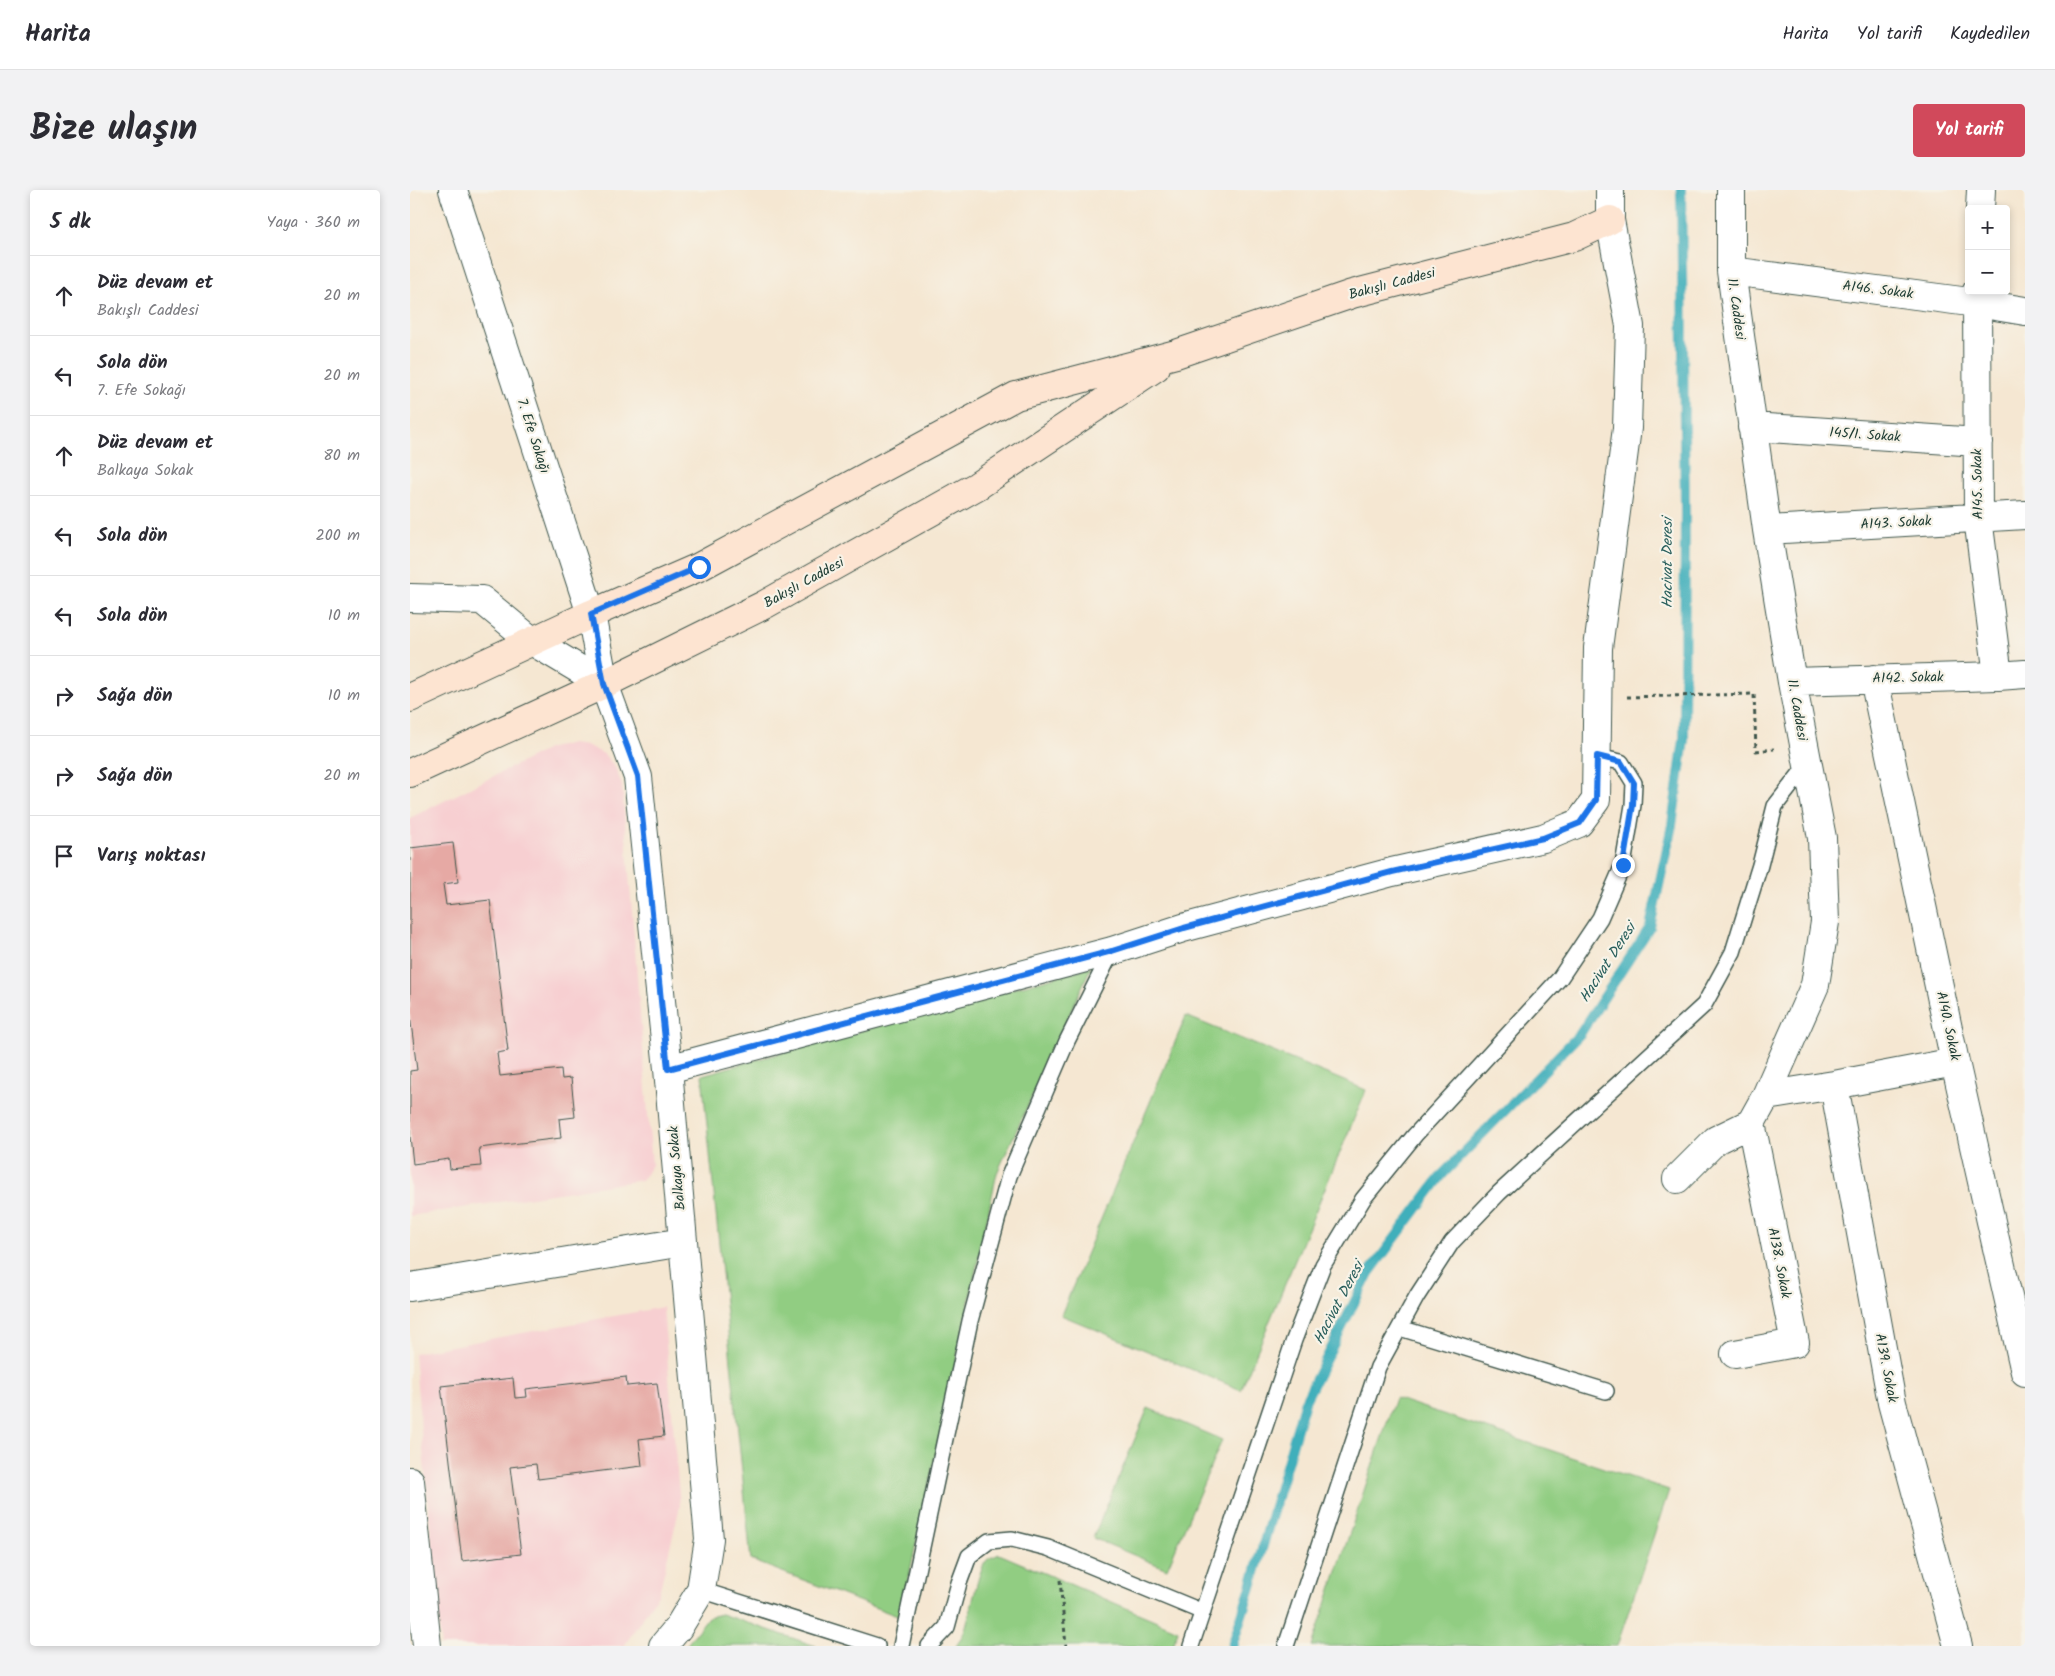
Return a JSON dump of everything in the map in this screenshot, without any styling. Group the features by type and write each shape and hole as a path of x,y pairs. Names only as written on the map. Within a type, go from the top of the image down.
{"street":[{"name":"7. Efe Sokağı","path":"453,190 591,614 604,684"},
{"path":"668,1069 1112,951 1184,928 1383,874 1543,838 1580,823 1596,800 1598,648 1627,428 1630,326 1610,220 1610,190"},
{"name":"11. Caddesi","path":"1731,190 1731,271 1767,530 1792,682 1822,838 1825,922 1815,985 1766,1096 1751,1123"},
{"path":"1980,205 1981,190"},
{"name":"Bakışlı Caddesi","path":"410,698 532,640 699,567 1016,396 1176,354 1352,294 1574,237 1610,220"},
{"name":"A146. Sokak","path":"1731,271 1977,297 2025,311"},
{"name":"A145. Sokak","path":"1977,297 1978,518 1998,676"},
{"name":"Bakışlı Caddesi","path":"410,773 604,684 764,605 976,486 1176,354"},
{"name":"145/1. Sokak","path":"1752,427 1978,442"},
{"name":"A143. Sokak","path":"1767,530 2025,515"},
{"path":"410,598 482,600 532,640 604,684"},
{"name":"A142. Sokak","path":"1792,682 2025,674"},
{"name":"A140. Sokak","path":"1874,679 1955,1062 2025,1372"},
{"name":"Balkaya Sokak","path":"604,684 638,776 668,1069 710,1539 701,1590 678,1628 663,1646"},
{"path":"1766,1096 1955,1062"},
{"name":"A139. Sokak","path":"1834,1085 1892,1403 1958,1646"},
{"path":"1677,1179 1716,1140 1751,1123"},
{"name":"A138. Sokak","path":"1735,1354 1795,1343 1751,1123"},
{"path":"410,1287 683,1242"},
{"path":"410,1481 427,1646"}],"lane":[{"path":"1192,1646 1294,1340 1323,1265 1363,1199 1415,1135 1560,978 1600,918 1623,865 1633,805 1634,783 1621,762 1597,756"},
{"path":"1286,1646 1378,1367 1417,1296 1452,1242 1499,1193 1704,1005 1733,952 1760,865 1775,806 1806,756"},
{"path":"901,1646 970,1321 1009,1176 1067,1041 1112,951"},
{"path":"1400,1328 1606,1391"},
{"path":"929,1646 947,1627 959,1583 969,1556 989,1542 1012,1539 1048,1548 1203,1612"},
{"path":"701,1590 877,1646"}],"path":[{"path":"1622,697 1754,694 1756,751 1806,756"},
{"path":"1060,1580 1066,1646"}],"shaded area":[{"path":"571,744 588,746 604,754 615,767 622,785 652,1165 642,1180 410,1216 410,818 550,748"},
{"path":"663,1307 680,1506 659,1593 624,1646 441,1646 414,1353"}],"green space":[{"path":"1091,967 997,1173 900,1617 751,1560 702,1075"},
{"path":"1186,1016 1366,1090 1241,1390 1061,1315"},
{"path":"1395,1398 1669,1490 1617,1646 1312,1646"},
{"path":"1148,1408 1222,1440 1167,1569 1093,1538"},
{"path":"999,1554 1178,1630 1173,1646 956,1646 962,1637 983,1566 988,1559"},
{"path":"721,1614 816,1646 686,1646 708,1617"}],"building":[{"path":"453,843 458,882 443,884 446,905 490,900 508,1051 497,1053 500,1076 561,1069 562,1079 571,1078 575,1117 559,1119 561,1138 479,1148 481,1166 450,1169 449,1159 413,1164 410,1136 410,1071 417,1070 410,1015 410,848"},
{"path":"626,1377 627,1386 657,1383 664,1436 639,1439 642,1466 538,1479 536,1464 510,1467 521,1554 462,1561 441,1386 513,1378 515,1398 527,1397 526,1389"}],"waterway":[{"name":"Hacivat Deresi","path":"1232,1646 1305,1401 1369,1273 1442,1175 1580,1034 1650,927 1672,825 1684,740 1685,506 1681,190"}],"route":[{"path":"699,567 591,614 604,684 638,776 668,1069 1112,951 1184,928 1392,872 1543,838 1580,823 1596,800 1597,756 1621,762 1634,783 1633,805 1623,865"}]}
